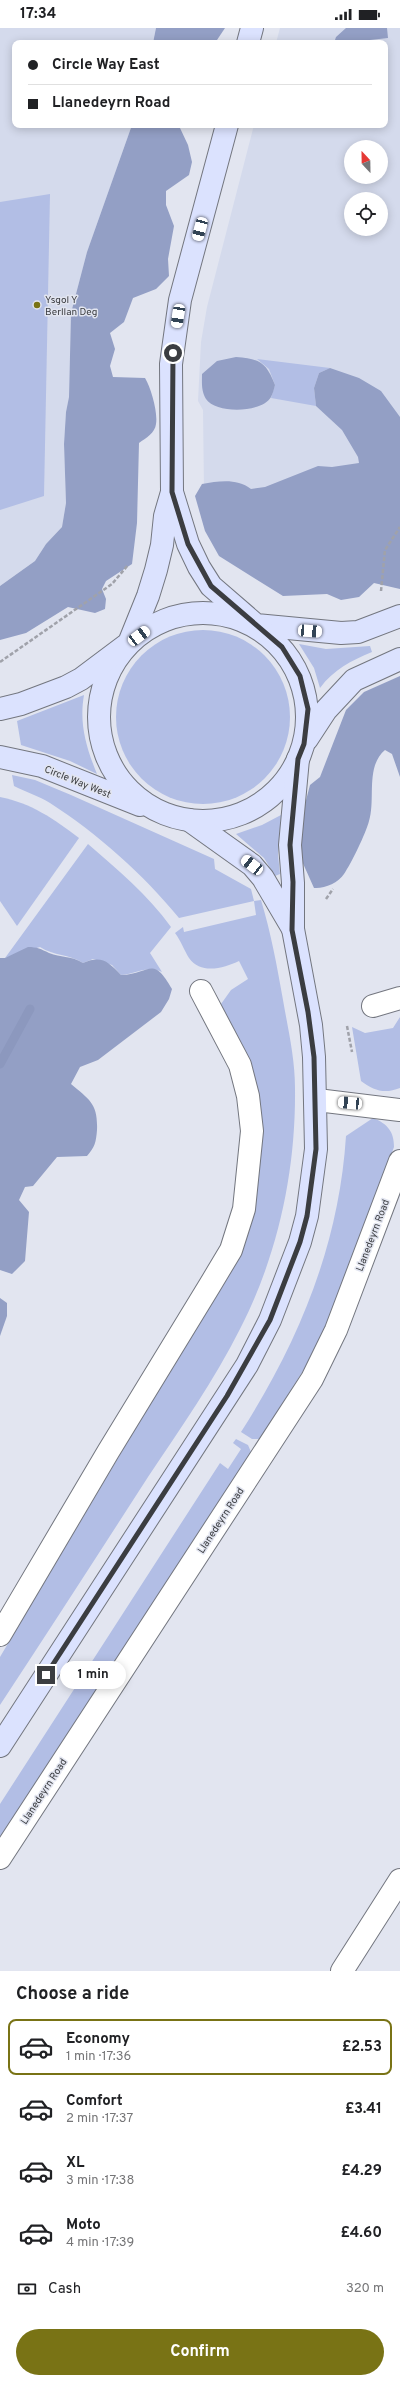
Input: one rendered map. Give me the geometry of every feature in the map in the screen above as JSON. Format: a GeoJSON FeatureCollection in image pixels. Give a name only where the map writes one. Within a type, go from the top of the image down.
{"type":"FeatureCollection","features":[{"type":"Feature","properties":{"kind":"street"},"geometry":{"type":"LineString","coordinates":[[249,40],[252,28]]}},
{"type":"Feature","properties":{"kind":"street"},"geometry":{"type":"LineString","coordinates":[[155,811],[130,792],[113,770],[100,737],[99,703],[109,670],[130,643],[156,570],[162,545],[165,516],[172,492],[172,364],[175,332],[180,300],[226,128]]}},
{"type":"Feature","properties":{"kind":"street"},"geometry":{"type":"LineString","coordinates":[[0,1746],[227,1396],[270,1320],[287,1278],[307,1216],[316,1149],[317,1100],[310,1025],[292,930],[293,882],[290,845],[301,752],[308,709],[300,676],[282,647],[211,586],[199,567],[188,544],[172,492]]}},
{"type":"Feature","properties":{"kind":"street"},"geometry":{"type":"LineString","coordinates":[[0,709],[22,704],[71,684],[130,643],[157,622],[190,613],[224,614],[256,626],[325,632],[358,632],[400,616]]}},
{"type":"Feature","properties":{"kind":"street"},"geometry":{"type":"LineString","coordinates":[[188,820],[213,821],[235,817],[266,801],[290,776],[301,752],[326,710],[340,691],[354,680],[400,659]]}},
{"type":"Feature","properties":{"kind":"street","name":"Circle Way West"},"geometry":{"type":"LineString","coordinates":[[0,757],[42,766],[155,811],[188,820]]}},
{"type":"Feature","properties":{"kind":"street"},"geometry":{"type":"LineString","coordinates":[[188,820],[252,865],[263,878],[292,930]]}},
{"type":"Feature","properties":{"kind":"street"},"geometry":{"type":"LineString","coordinates":[[0,1635],[108,1452],[231,1250],[244,1210],[252,1131],[248,1096],[240,1065],[202,991]]}},
{"type":"Feature","properties":{"kind":"street"},"geometry":{"type":"LineString","coordinates":[[373,1006],[400,998]]}},
{"type":"Feature","properties":{"kind":"street"},"geometry":{"type":"LineString","coordinates":[[317,1100],[400,1110]]}},
{"type":"Feature","properties":{"kind":"street","name":"Llanedeyrn Road"},"geometry":{"type":"LineString","coordinates":[[0,1858],[312,1379],[336,1330],[400,1161]]}},
{"type":"Feature","properties":{"kind":"street"},"geometry":{"type":"LineString","coordinates":[[342,1971],[400,1880]]}},
{"type":"Feature","properties":{"kind":"path"},"geometry":{"type":"LineString","coordinates":[[381,591],[385,550],[400,527]]}},
{"type":"Feature","properties":{"kind":"path"},"geometry":{"type":"LineString","coordinates":[[0,662],[112,584],[121,576],[131,560]]}},
{"type":"Feature","properties":{"kind":"path"},"geometry":{"type":"LineString","coordinates":[[326,899],[334,889]]}},
{"type":"Feature","properties":{"kind":"path"},"geometry":{"type":"LineString","coordinates":[[348,1026],[352,1052]]}},
{"type":"Feature","properties":{"kind":"shaded area","name":"Ysgol Y Berllan Deg"},"geometry":{"type":"Polygon","coordinates":[[[0,28],[156,28],[154,40],[12,40],[12,128],[131,128],[87,252],[71,313],[69,397],[66,412],[64,444],[66,503],[62,527],[46,544],[35,561],[0,586],[0,28]]]}},
{"type":"Feature","properties":{"kind":"shaded area"},"geometry":{"type":"Polygon","coordinates":[[[156,28],[225,28],[217,40],[154,40],[156,28]]]}},
{"type":"Feature","properties":{"kind":"shaded area"},"geometry":{"type":"Polygon","coordinates":[[[280,28],[400,28],[400,428],[378,467],[247,501],[204,491],[203,410],[198,401],[201,342],[207,307],[253,128],[388,128],[388,40],[277,40],[280,28]]]}},
{"type":"Feature","properties":{"kind":"shaded area"},"geometry":{"type":"Polygon","coordinates":[[[346,28],[387,28],[388,38],[370,40],[335,40],[336,37],[346,28]]]}},
{"type":"Feature","properties":{"kind":"shaded area"},"geometry":{"type":"Polygon","coordinates":[[[131,128],[180,128],[188,145],[192,162],[189,175],[166,191],[166,205],[174,226],[168,259],[169,276],[156,289],[133,298],[124,322],[110,333],[115,349],[110,366],[113,377],[145,378],[152,394],[156,413],[156,424],[154,430],[139,443],[137,523],[132,564],[106,581],[102,589],[106,599],[105,609],[95,613],[68,607],[26,633],[0,640],[0,586],[35,561],[46,544],[62,527],[66,503],[64,444],[66,412],[69,397],[71,313],[87,252],[131,128]]]}},
{"type":"Feature","properties":{"kind":"shaded area"},"geometry":{"type":"Polygon","coordinates":[[[50,194],[44,496],[0,510],[0,202],[50,194]]]}},
{"type":"Feature","properties":{"kind":"shaded area"},"geometry":{"type":"Polygon","coordinates":[[[236,357],[251,359],[261,363],[272,377],[275,385],[271,397],[266,402],[249,409],[239,410],[219,407],[211,404],[204,396],[202,374],[217,361],[236,357]]]}},
{"type":"Feature","properties":{"kind":"shaded area"},"geometry":{"type":"Polygon","coordinates":[[[257,359],[330,368],[319,373],[314,388],[316,406],[271,398],[275,385],[269,369],[257,359]]]}},
{"type":"Feature","properties":{"kind":"shaded area"},"geometry":{"type":"Polygon","coordinates":[[[330,368],[359,378],[381,391],[400,417],[400,589],[374,583],[359,597],[341,600],[327,594],[283,596],[219,556],[205,531],[195,496],[202,484],[228,481],[240,483],[251,489],[265,487],[318,466],[332,467],[359,463],[358,457],[342,430],[316,406],[314,388],[319,373],[330,368]]]}},
{"type":"Feature","properties":{"kind":"shaded area"},"geometry":{"type":"Polygon","coordinates":[[[212,630],[236,636],[252,644],[265,655],[276,668],[284,684],[289,700],[289,734],[284,750],[276,766],[265,779],[252,790],[228,801],[212,804],[194,804],[178,801],[154,790],[141,779],[130,766],[122,750],[117,734],[116,708],[119,692],[130,668],[141,655],[154,644],[170,636],[186,631],[212,630]]]}},
{"type":"Feature","properties":{"kind":"shaded area"},"geometry":{"type":"Polygon","coordinates":[[[299,644],[326,649],[370,646],[372,652],[343,666],[325,681],[320,688],[314,668],[299,644]]]}},
{"type":"Feature","properties":{"kind":"shaded area"},"geometry":{"type":"Polygon","coordinates":[[[400,676],[400,777],[392,754],[385,750],[375,765],[369,821],[354,856],[344,874],[335,883],[314,888],[301,859],[298,831],[310,785],[320,777],[346,710],[364,692],[400,676]]]}},
{"type":"Feature","properties":{"kind":"shaded area"},"geometry":{"type":"Polygon","coordinates":[[[84,695],[82,715],[84,735],[97,774],[70,761],[21,745],[17,721],[84,695]]]}},
{"type":"Feature","properties":{"kind":"shaded area"},"geometry":{"type":"Polygon","coordinates":[[[12,775],[35,780],[214,859],[215,869],[251,889],[254,901],[179,918],[135,870],[102,841],[50,803],[14,786],[12,775]]]}},
{"type":"Feature","properties":{"kind":"shaded area"},"geometry":{"type":"Polygon","coordinates":[[[0,797],[22,803],[42,813],[79,838],[17,926],[0,901],[0,797]]]}},
{"type":"Feature","properties":{"kind":"shaded area"},"geometry":{"type":"Polygon","coordinates":[[[281,815],[278,855],[280,874],[275,876],[264,858],[236,834],[262,825],[281,815]]]}},
{"type":"Feature","properties":{"kind":"shaded area"},"geometry":{"type":"Polygon","coordinates":[[[88,844],[153,904],[171,927],[150,953],[162,972],[152,969],[121,975],[112,965],[93,959],[83,963],[40,947],[5,958],[88,844]]]}},
{"type":"Feature","properties":{"kind":"shaded area"},"geometry":{"type":"Polygon","coordinates":[[[261,900],[271,937],[291,1044],[295,1077],[292,1150],[288,1181],[282,1212],[265,1272],[240,1329],[219,1367],[0,1705],[0,1657],[172,1367],[256,1170],[221,1004],[231,990],[248,979],[239,961],[220,968],[200,967],[189,958],[175,933],[183,927],[184,932],[256,915],[254,901],[261,900]]]}},
{"type":"Feature","properties":{"kind":"shaded area"},"geometry":{"type":"Polygon","coordinates":[[[28,947],[39,948],[53,955],[78,960],[83,963],[95,960],[104,961],[112,966],[121,975],[131,974],[150,968],[155,969],[160,972],[172,989],[169,999],[161,1012],[98,1060],[80,1067],[71,1084],[92,1103],[94,1108],[97,1121],[95,1144],[87,1156],[57,1157],[33,1186],[25,1187],[19,1200],[29,1212],[25,1261],[12,1274],[0,1270],[0,958],[5,958],[28,947]]]}},
{"type":"Feature","properties":{"kind":"shaded area"},"geometry":{"type":"Polygon","coordinates":[[[400,1017],[400,1088],[389,1091],[375,1089],[361,1081],[352,1027],[365,1033],[393,1028],[400,1017]]]}},
{"type":"Feature","properties":{"kind":"shaded area"},"geometry":{"type":"Polygon","coordinates":[[[373,1118],[383,1123],[389,1129],[393,1137],[394,1147],[329,1320],[313,1355],[260,1439],[252,1439],[241,1432],[281,1363],[298,1327],[313,1291],[325,1254],[335,1215],[342,1176],[346,1136],[373,1118]]]}},
{"type":"Feature","properties":{"kind":"shaded area"},"geometry":{"type":"Polygon","coordinates":[[[0,1298],[7,1303],[7,1316],[0,1336],[0,1298]]]}},
{"type":"Feature","properties":{"kind":"shaded area"},"geometry":{"type":"Polygon","coordinates":[[[236,1439],[248,1445],[251,1452],[0,1838],[0,1804],[220,1463],[228,1469],[241,1449],[233,1443],[236,1439]]]}},
{"type":"Feature","properties":{"kind":"waterway"},"geometry":{"type":"LineString","coordinates":[[0,1064],[30,1009]]}},
{"type":"Feature","properties":{"kind":"place","name":"Ysgol Y Berllan Deg"},"geometry":{"type":"Point","coordinates":[37,305]}},
{"type":"Feature","properties":{"kind":"route"},"geometry":{"type":"LineString","coordinates":[[46,1675],[193,1451],[247,1365],[270,1320],[300,1242],[307,1216],[316,1149],[317,1100],[314,1057],[302,975],[292,930],[293,882],[290,867],[290,845],[298,759],[304,744],[308,709],[300,676],[282,647],[211,586],[199,567],[188,544],[172,492],[173,353]]}}]}
